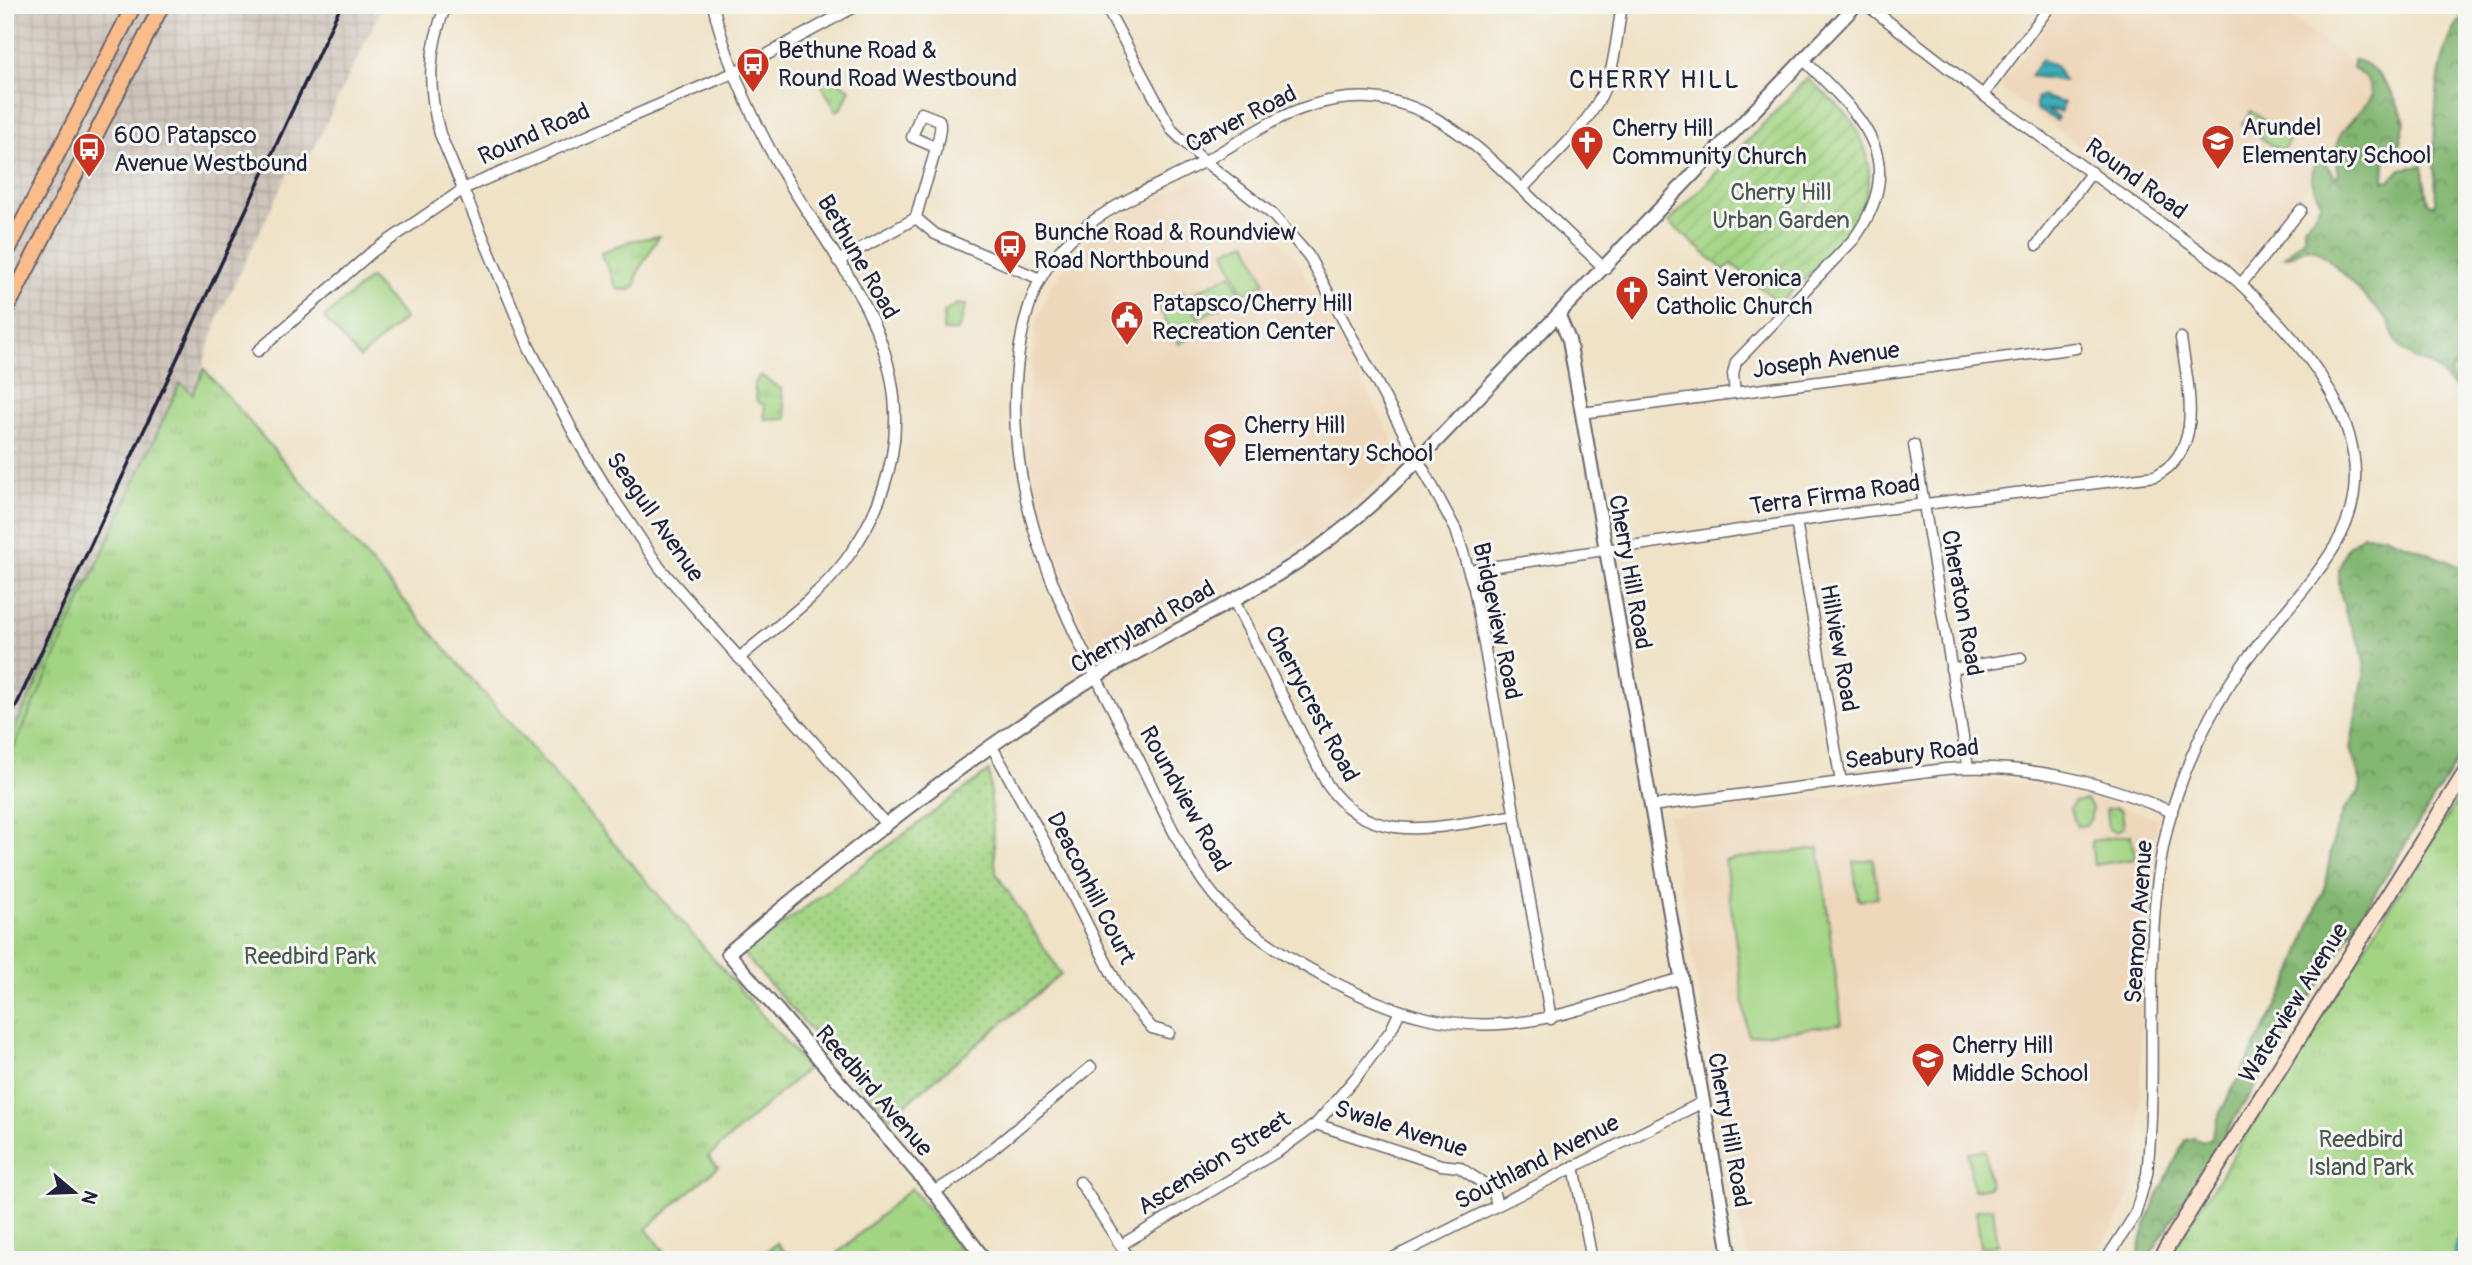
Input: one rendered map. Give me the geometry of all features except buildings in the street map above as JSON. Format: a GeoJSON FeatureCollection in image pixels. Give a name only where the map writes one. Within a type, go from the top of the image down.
{"type":"FeatureCollection","features":[{"type":"Feature","properties":{"kind":"main road"},"geometry":{"type":"LineString","coordinates":[[5,256],[134,5]]}},
{"type":"Feature","properties":{"kind":"main road"},"geometry":{"type":"LineString","coordinates":[[5,312],[162,5]]}},
{"type":"Feature","properties":{"kind":"main road","name":"Waterview Avenue"},"geometry":{"type":"LineString","coordinates":[[2159,1260],[2467,770]]}},
{"type":"Feature","properties":{"kind":"street","name":"Seagull Avenue"},"geometry":{"type":"LineString","coordinates":[[446,5],[431,56],[429,83],[440,134],[465,188],[529,347],[579,443],[660,568],[885,822]]}},
{"type":"Feature","properties":{"kind":"street","name":"Bethune Road"},"geometry":{"type":"LineString","coordinates":[[713,5],[733,72],[767,145],[870,314],[890,362],[896,415],[890,467],[873,517],[843,563],[739,658]]}},
{"type":"Feature","properties":{"kind":"street","name":"Round Road"},"geometry":{"type":"LineString","coordinates":[[258,351],[372,252],[465,188],[733,72],[858,5]]}},
{"type":"Feature","properties":{"kind":"street","name":"Bridgeview Road"},"geometry":{"type":"LineString","coordinates":[[1105,5],[1172,130],[1204,161],[1272,214],[1308,255],[1456,530],[1470,570],[1551,1019]]}},
{"type":"Feature","properties":{"kind":"street"},"geometry":{"type":"LineString","coordinates":[[1522,189],[1579,128],[1603,92],[1610,74],[1622,5]]}},
{"type":"Feature","properties":{"kind":"street"},"geometry":{"type":"LineString","coordinates":[[1559,316],[1856,5]]}},
{"type":"Feature","properties":{"kind":"street","name":"Round Road"},"geometry":{"type":"LineString","coordinates":[[1867,5],[1983,95],[2092,172],[2241,284],[2314,362],[2344,421]]}},
{"type":"Feature","properties":{"kind":"street"},"geometry":{"type":"LineString","coordinates":[[1983,95],[2051,5]]}},
{"type":"Feature","properties":{"kind":"street"},"geometry":{"type":"LineString","coordinates":[[1735,393],[1733,374],[1736,362],[1854,239],[1874,199],[1878,156],[1867,128],[1859,115],[1805,61]]}},
{"type":"Feature","properties":{"kind":"street","name":"Carver Road"},"geometry":{"type":"LineString","coordinates":[[1040,279],[1068,240],[1111,209],[1284,116],[1310,106],[1354,97],[1383,100],[1433,114],[1456,128],[1478,145],[1605,269]]}},
{"type":"Feature","properties":{"kind":"street"},"geometry":{"type":"LineString","coordinates":[[916,218],[920,193],[937,148]]}},
{"type":"Feature","properties":{"kind":"street"},"geometry":{"type":"LineString","coordinates":[[2037,245],[2092,172]]}},
{"type":"Feature","properties":{"kind":"street"},"geometry":{"type":"LineString","coordinates":[[2241,284],[2301,210]]}},
{"type":"Feature","properties":{"kind":"street"},"geometry":{"type":"LineString","coordinates":[[838,261],[916,218]]}},
{"type":"Feature","properties":{"kind":"street"},"geometry":{"type":"LineString","coordinates":[[916,218],[935,234],[1040,279]]}},
{"type":"Feature","properties":{"kind":"street","name":"Roundview Road"},"geometry":{"type":"LineString","coordinates":[[1040,279],[1018,352],[1014,410],[1015,449],[1021,484],[1040,554],[1096,676],[1191,861],[1225,908],[1272,945],[1353,990],[1400,1011],[1446,1022],[1482,1026],[1551,1019],[1682,978]]}},
{"type":"Feature","properties":{"kind":"street","name":"Cherryland Road"},"geometry":{"type":"LineString","coordinates":[[727,953],[885,822],[991,745],[1096,676],[1318,549],[1369,507],[1418,460],[1559,316]]}},
{"type":"Feature","properties":{"kind":"street","name":"Cherry Hill Road"},"geometry":{"type":"LineString","coordinates":[[1559,316],[1569,340],[1731,1260]]}},
{"type":"Feature","properties":{"kind":"street","name":"Terra Firma Road"},"geometry":{"type":"LineString","coordinates":[[1470,570],[1796,521],[2145,478],[2168,469],[2178,460],[2188,439],[2190,419],[2181,338]]}},
{"type":"Feature","properties":{"kind":"street","name":"Joseph Avenue"},"geometry":{"type":"LineString","coordinates":[[1582,413],[2076,348]]}},
{"type":"Feature","properties":{"kind":"street","name":"Seamon Avenue"},"geometry":{"type":"LineString","coordinates":[[2106,1260],[2135,1215],[2147,1174],[2156,914],[2163,850],[2172,813],[2192,753],[2223,695],[2335,546],[2344,527],[2351,507],[2355,471],[2344,421]]}},
{"type":"Feature","properties":{"kind":"street","name":"Cheraton Road"},"geometry":{"type":"LineString","coordinates":[[1914,445],[1968,767]]}},
{"type":"Feature","properties":{"kind":"street","name":"Hillview Road"},"geometry":{"type":"LineString","coordinates":[[1796,521],[1841,782]]}},
{"type":"Feature","properties":{"kind":"street","name":"Cherrycrest Road"},"geometry":{"type":"LineString","coordinates":[[1233,599],[1327,784],[1336,797],[1364,820],[1384,826],[1419,828],[1513,816]]}},
{"type":"Feature","properties":{"kind":"street"},"geometry":{"type":"LineString","coordinates":[[1951,669],[2021,658]]}},
{"type":"Feature","properties":{"kind":"street","name":"Deaconhill Court"},"geometry":{"type":"LineString","coordinates":[[991,745],[1056,862],[1120,990],[1152,1028],[1169,1033]]}},
{"type":"Feature","properties":{"kind":"street","name":"Seabury Road"},"geometry":{"type":"LineString","coordinates":[[1650,806],[1968,767],[2014,768],[2069,776],[2116,789],[2172,813]]}},
{"type":"Feature","properties":{"kind":"street","name":"Reedbird Avenue"},"geometry":{"type":"LineString","coordinates":[[727,953],[934,1192],[985,1260]]}},
{"type":"Feature","properties":{"kind":"street","name":"Ascension Street"},"geometry":{"type":"LineString","coordinates":[[1121,1245],[1280,1150],[1316,1124],[1357,1076],[1400,1011]]}},
{"type":"Feature","properties":{"kind":"street"},"geometry":{"type":"LineString","coordinates":[[934,1192],[961,1175],[1091,1067]]}},
{"type":"Feature","properties":{"kind":"street","name":"Southland Avenue"},"geometry":{"type":"LineString","coordinates":[[1389,1260],[1403,1257],[1497,1205],[1703,1101]]}},
{"type":"Feature","properties":{"kind":"street","name":"Swale Avenue"},"geometry":{"type":"LineString","coordinates":[[1316,1124],[1403,1153],[1459,1167],[1493,1190],[1497,1205]]}},
{"type":"Feature","properties":{"kind":"street"},"geometry":{"type":"LineString","coordinates":[[1574,1167],[1591,1260]]}},
{"type":"Feature","properties":{"kind":"street"},"geometry":{"type":"LineString","coordinates":[[1080,1182],[1130,1260]]}},
{"type":"Feature","properties":{"kind":"shaded area"},"geometry":{"type":"Polygon","coordinates":[[[5,5],[383,5],[303,171],[288,173],[219,316],[193,394],[180,384],[5,766],[5,5]]]}},
{"type":"Feature","properties":{"kind":"shaded area","name":"Arundel Elementary School"},"geometry":{"type":"Polygon","coordinates":[[[2061,5],[2274,5],[2386,88],[2246,268],[1999,87],[2061,5]]]}},
{"type":"Feature","properties":{"kind":"shaded area","name":"Cherry Hill Elementary School"},"geometry":{"type":"Polygon","coordinates":[[[1202,176],[1264,222],[1298,261],[1402,457],[1343,513],[1310,538],[1099,658],[1052,550],[1033,481],[1026,410],[1036,325],[1050,288],[1078,247],[1123,216],[1202,176]]]}},
{"type":"Feature","properties":{"kind":"shaded area"},"geometry":{"type":"Polygon","coordinates":[[[1990,779],[2069,789],[2158,819],[2151,847],[2143,913],[2139,1152],[2131,1193],[2124,1211],[2091,1260],[1747,1260],[1668,816],[1990,779]]]}},
{"type":"Feature","properties":{"kind":"green space"},"geometry":{"type":"Polygon","coordinates":[[[2467,11],[2467,342],[2450,373],[2451,378],[2467,394],[2467,400],[2429,363],[2415,359],[2402,349],[2393,335],[2389,320],[2326,257],[2309,248],[2285,257],[2304,238],[2304,226],[2314,216],[2321,202],[2312,182],[2315,166],[2318,161],[2324,161],[2335,177],[2338,175],[2334,151],[2341,133],[2373,95],[2366,78],[2353,68],[2353,60],[2371,68],[2386,83],[2405,121],[2400,143],[2385,161],[2384,181],[2391,180],[2401,169],[2422,166],[2428,203],[2434,206],[2438,83],[2448,44],[2467,11]]]}},
{"type":"Feature","properties":{"kind":"green space"},"geometry":{"type":"Polygon","coordinates":[[[831,77],[850,89],[842,108],[836,111],[820,82],[831,77]]]}},
{"type":"Feature","properties":{"kind":"green space","name":"Cherry Hill Urban Garden"},"geometry":{"type":"Polygon","coordinates":[[[1807,78],[1852,121],[1867,155],[1869,181],[1863,204],[1852,226],[1818,267],[1779,303],[1732,264],[1725,271],[1669,222],[1807,78]]]}},
{"type":"Feature","properties":{"kind":"green space"},"geometry":{"type":"Polygon","coordinates":[[[2251,111],[2290,139],[2281,152],[2242,124],[2251,111]]]}},
{"type":"Feature","properties":{"kind":"green space"},"geometry":{"type":"Polygon","coordinates":[[[659,236],[637,274],[636,285],[630,290],[617,289],[601,253],[630,241],[659,236]]]}},
{"type":"Feature","properties":{"kind":"green space"},"geometry":{"type":"Polygon","coordinates":[[[1247,242],[1265,283],[1243,293],[1225,251],[1247,242]]]}},
{"type":"Feature","properties":{"kind":"green space"},"geometry":{"type":"Polygon","coordinates":[[[1231,274],[1242,296],[1201,317],[1190,295],[1231,274]]]}},
{"type":"Feature","properties":{"kind":"green space"},"geometry":{"type":"Polygon","coordinates":[[[370,278],[405,318],[360,358],[324,318],[370,278]]]}},
{"type":"Feature","properties":{"kind":"green space"},"geometry":{"type":"Polygon","coordinates":[[[1183,291],[1205,330],[1179,344],[1157,305],[1183,291]]]}},
{"type":"Feature","properties":{"kind":"green space"},"geometry":{"type":"Polygon","coordinates":[[[956,304],[966,305],[958,331],[943,331],[944,313],[956,304]]]}},
{"type":"Feature","properties":{"kind":"green space"},"geometry":{"type":"Polygon","coordinates":[[[2467,342],[2467,394],[2451,378],[2450,373],[2467,342]]]}},
{"type":"Feature","properties":{"kind":"green space","name":"Reedbird Park"},"geometry":{"type":"Polygon","coordinates":[[[204,369],[808,1068],[708,1157],[718,1167],[646,1229],[672,1260],[5,1260],[5,767],[180,383],[193,394],[204,369]]]}},
{"type":"Feature","properties":{"kind":"green space"},"geometry":{"type":"Polygon","coordinates":[[[760,375],[781,389],[787,419],[765,420],[764,405],[757,401],[754,385],[760,375]]]}},
{"type":"Feature","properties":{"kind":"green space"},"geometry":{"type":"Polygon","coordinates":[[[2363,535],[2385,536],[2467,569],[2467,745],[2147,1260],[2138,1260],[2150,1214],[2185,1140],[2194,1138],[2202,1142],[2211,1138],[2221,1111],[2289,982],[2325,885],[2333,840],[2343,811],[2359,792],[2361,782],[2350,749],[2365,670],[2361,646],[2347,619],[2339,586],[2339,570],[2347,547],[2363,535]]]}},
{"type":"Feature","properties":{"kind":"green space"},"geometry":{"type":"Polygon","coordinates":[[[91,580],[5,771],[5,749],[85,582],[91,580]]]}},
{"type":"Feature","properties":{"kind":"green space"},"geometry":{"type":"Polygon","coordinates":[[[989,771],[996,873],[1061,974],[889,1118],[743,954],[989,771]]]}},
{"type":"Feature","properties":{"kind":"green space","name":"Reedbird Island Park"},"geometry":{"type":"Polygon","coordinates":[[[2467,785],[2467,1212],[2454,1248],[2454,1260],[2167,1260],[2467,785]]]}},
{"type":"Feature","properties":{"kind":"green space"},"geometry":{"type":"Polygon","coordinates":[[[2086,800],[2092,807],[2091,818],[2086,825],[2077,826],[2070,809],[2074,802],[2086,800]]]}},
{"type":"Feature","properties":{"kind":"green space"},"geometry":{"type":"Polygon","coordinates":[[[2116,808],[2122,811],[2124,827],[2116,832],[2108,829],[2106,810],[2116,808]]]}},
{"type":"Feature","properties":{"kind":"green space"},"geometry":{"type":"Polygon","coordinates":[[[2131,835],[2135,859],[2094,865],[2091,841],[2131,835]]]}},
{"type":"Feature","properties":{"kind":"green space"},"geometry":{"type":"Polygon","coordinates":[[[1819,848],[1842,1024],[1748,1036],[1725,860],[1819,848]]]}},
{"type":"Feature","properties":{"kind":"green space"},"geometry":{"type":"Polygon","coordinates":[[[1873,859],[1878,898],[1858,900],[1853,862],[1873,859]]]}},
{"type":"Feature","properties":{"kind":"green space"},"geometry":{"type":"Polygon","coordinates":[[[1985,1150],[1990,1187],[1973,1190],[1968,1152],[1985,1150]]]}},
{"type":"Feature","properties":{"kind":"green space"},"geometry":{"type":"Polygon","coordinates":[[[911,1188],[969,1260],[830,1260],[911,1188]]]}},
{"type":"Feature","properties":{"kind":"green space"},"geometry":{"type":"Polygon","coordinates":[[[1993,1208],[1998,1245],[1981,1247],[1976,1210],[1993,1208]]]}},
{"type":"Feature","properties":{"kind":"green space"},"geometry":{"type":"Polygon","coordinates":[[[777,1243],[791,1260],[757,1260],[777,1243]]]}},
{"type":"Feature","properties":{"kind":"water"},"geometry":{"type":"Polygon","coordinates":[[[2042,59],[2056,67],[2064,81],[2030,76],[2042,59]]]}},
{"type":"Feature","properties":{"kind":"water"},"geometry":{"type":"Polygon","coordinates":[[[2041,96],[2064,103],[2061,112],[2047,110],[2058,117],[2057,121],[2036,109],[2036,98],[2041,96]]]}},
{"type":"Feature","properties":{"kind":"water"},"geometry":{"type":"Polygon","coordinates":[[[2467,1212],[2467,1260],[2454,1260],[2454,1248],[2467,1212]]]}},
{"type":"Feature","properties":{"kind":"railway"},"geometry":{"type":"LineString","coordinates":[[5,730],[341,5]]}},
{"type":"Feature","properties":{"kind":"place","name":"Bethune Road & Round Road Westbound"},"geometry":{"type":"Point","coordinates":[753,94]}},
{"type":"Feature","properties":{"kind":"place","name":"Arundel Elementary School"},"geometry":{"type":"Point","coordinates":[2218,171]}},
{"type":"Feature","properties":{"kind":"place","name":"Cherry Hill Community Church"},"geometry":{"type":"Point","coordinates":[1587,172]}},
{"type":"Feature","properties":{"kind":"place","name":"600 Patapsco Avenue Westbound"},"geometry":{"type":"Point","coordinates":[89,179]}},
{"type":"Feature","properties":{"kind":"place","name":"Bunche Road & Roundview Road Northbound"},"geometry":{"type":"Point","coordinates":[1010,276]}},
{"type":"Feature","properties":{"kind":"place","name":"Saint Veronica Catholic Church"},"geometry":{"type":"Point","coordinates":[1632,322]}},
{"type":"Feature","properties":{"kind":"place","name":"Patapsco/Cherry Hill Recreation Center"},"geometry":{"type":"Point","coordinates":[1127,347]}},
{"type":"Feature","properties":{"kind":"place","name":"Cherry Hill Elementary School"},"geometry":{"type":"Point","coordinates":[1220,469]}},
{"type":"Feature","properties":{"kind":"place","name":"Cherry Hill Middle School"},"geometry":{"type":"Point","coordinates":[1928,1089]}},
{"type":"Feature","properties":{"kind":"district","name":"CHERRY HILL"},"geometry":{"type":"Point","coordinates":[1655,80]}}]}
